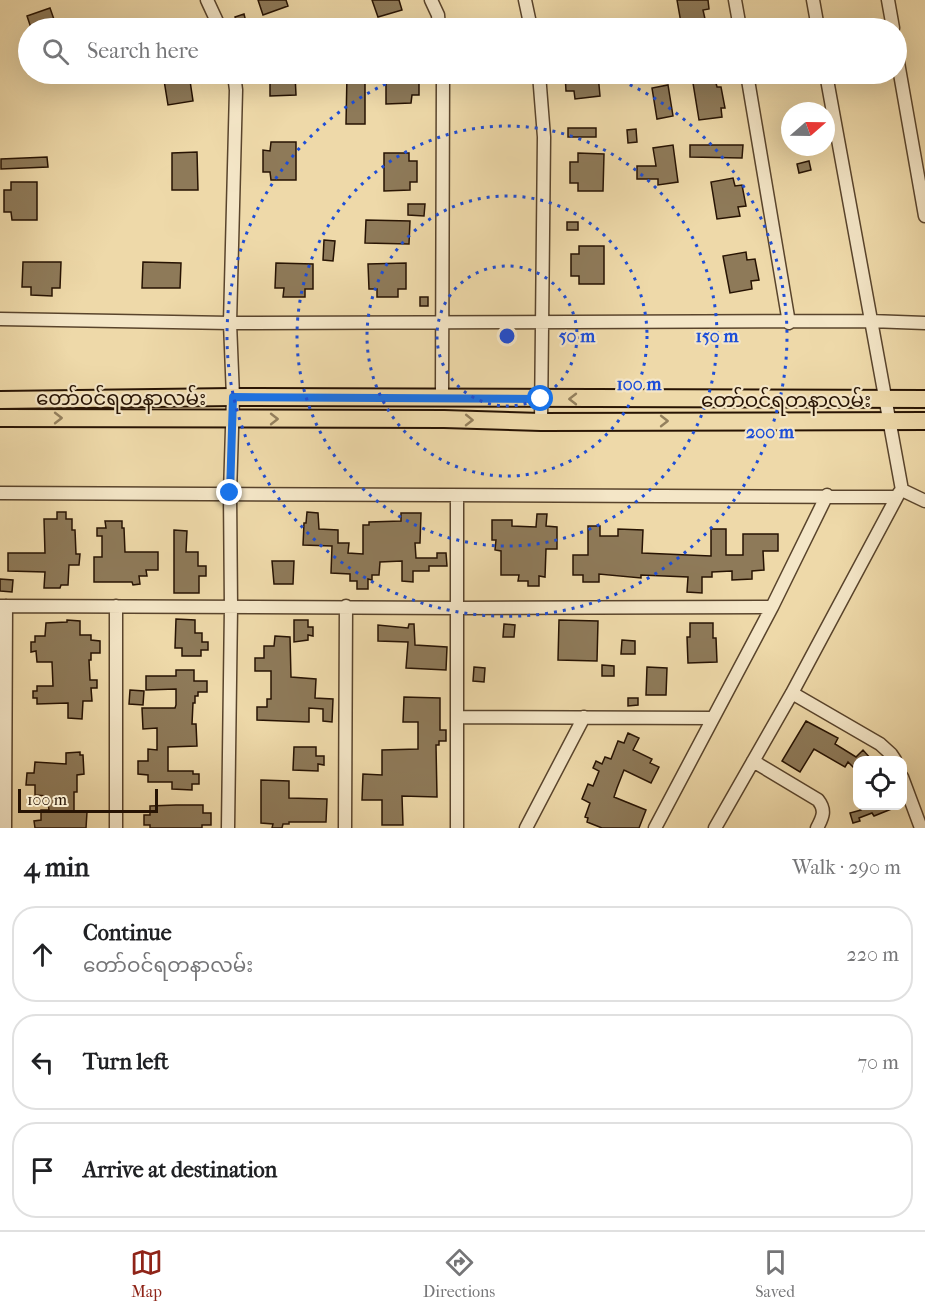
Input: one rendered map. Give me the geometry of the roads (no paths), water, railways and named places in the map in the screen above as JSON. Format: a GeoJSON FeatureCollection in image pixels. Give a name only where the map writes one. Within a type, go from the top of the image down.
{"type":"FeatureCollection","features":[{"type":"Feature","properties":{"kind":"main road","name":"တော်ဝင်ရတနာလမ်း"},"geometry":{"type":"LineString","coordinates":[[0,400],[233,397],[925,399]]}},
{"type":"Feature","properties":{"kind":"main road","name":"တော်ဝင်ရတနာလမ်း"},"geometry":{"type":"LineString","coordinates":[[0,418],[541,422],[925,421]]}},
{"type":"Feature","properties":{"kind":"street"},"geometry":{"type":"LineString","coordinates":[[207,0],[215,18]]}},
{"type":"Feature","properties":{"kind":"street"},"geometry":{"type":"LineString","coordinates":[[431,0],[438,18]]}},
{"type":"Feature","properties":{"kind":"street"},"geometry":{"type":"LineString","coordinates":[[525,0],[529,18]]}},
{"type":"Feature","properties":{"kind":"street"},"geometry":{"type":"LineString","coordinates":[[735,0],[738,18]]}},
{"type":"Feature","properties":{"kind":"street"},"geometry":{"type":"LineString","coordinates":[[813,0],[816,18]]}},
{"type":"Feature","properties":{"kind":"street"},"geometry":{"type":"LineString","coordinates":[[888,0],[891,18]]}},
{"type":"Feature","properties":{"kind":"street"},"geometry":{"type":"LineString","coordinates":[[228,828],[230,493],[233,397],[230,323],[235,84]]}},
{"type":"Feature","properties":{"kind":"street"},"geometry":{"type":"LineString","coordinates":[[442,398],[443,84]]}},
{"type":"Feature","properties":{"kind":"street"},"geometry":{"type":"LineString","coordinates":[[540,84],[544,137],[541,422]]}},
{"type":"Feature","properties":{"kind":"street"},"geometry":{"type":"LineString","coordinates":[[749,84],[789,323]]}},
{"type":"Feature","properties":{"kind":"street"},"geometry":{"type":"LineString","coordinates":[[716,828],[792,693],[898,493],[890,421],[828,84]]}},
{"type":"Feature","properties":{"kind":"street"},"geometry":{"type":"LineString","coordinates":[[903,84],[925,216]]}},
{"type":"Feature","properties":{"kind":"street"},"geometry":{"type":"LineString","coordinates":[[0,319],[230,323],[870,321],[925,323]]}},
{"type":"Feature","properties":{"kind":"street"},"geometry":{"type":"LineString","coordinates":[[0,494],[230,493],[457,496],[898,493],[925,501]]}},
{"type":"Feature","properties":{"kind":"street"},"geometry":{"type":"LineString","coordinates":[[655,828],[772,607],[827,495]]}},
{"type":"Feature","properties":{"kind":"street"},"geometry":{"type":"LineString","coordinates":[[456,828],[457,496]]}},
{"type":"Feature","properties":{"kind":"street"},"geometry":{"type":"LineString","coordinates":[[5,828],[3,606],[772,607]]}},
{"type":"Feature","properties":{"kind":"street"},"geometry":{"type":"LineString","coordinates":[[116,606],[116,828]]}},
{"type":"Feature","properties":{"kind":"street"},"geometry":{"type":"LineString","coordinates":[[345,828],[346,606]]}},
{"type":"Feature","properties":{"kind":"street"},"geometry":{"type":"LineString","coordinates":[[792,693],[880,744],[892,756]]}},
{"type":"Feature","properties":{"kind":"street"},"geometry":{"type":"LineString","coordinates":[[457,717],[713,718]]}},
{"type":"Feature","properties":{"kind":"street"},"geometry":{"type":"LineString","coordinates":[[526,828],[584,717]]}},
{"type":"Feature","properties":{"kind":"street"},"geometry":{"type":"LineString","coordinates":[[753,761],[818,800],[823,806],[824,815],[817,828]]}},
{"type":"Feature","properties":{"kind":"street"},"geometry":{"type":"LineString","coordinates":[[907,788],[921,828]]}}]}
